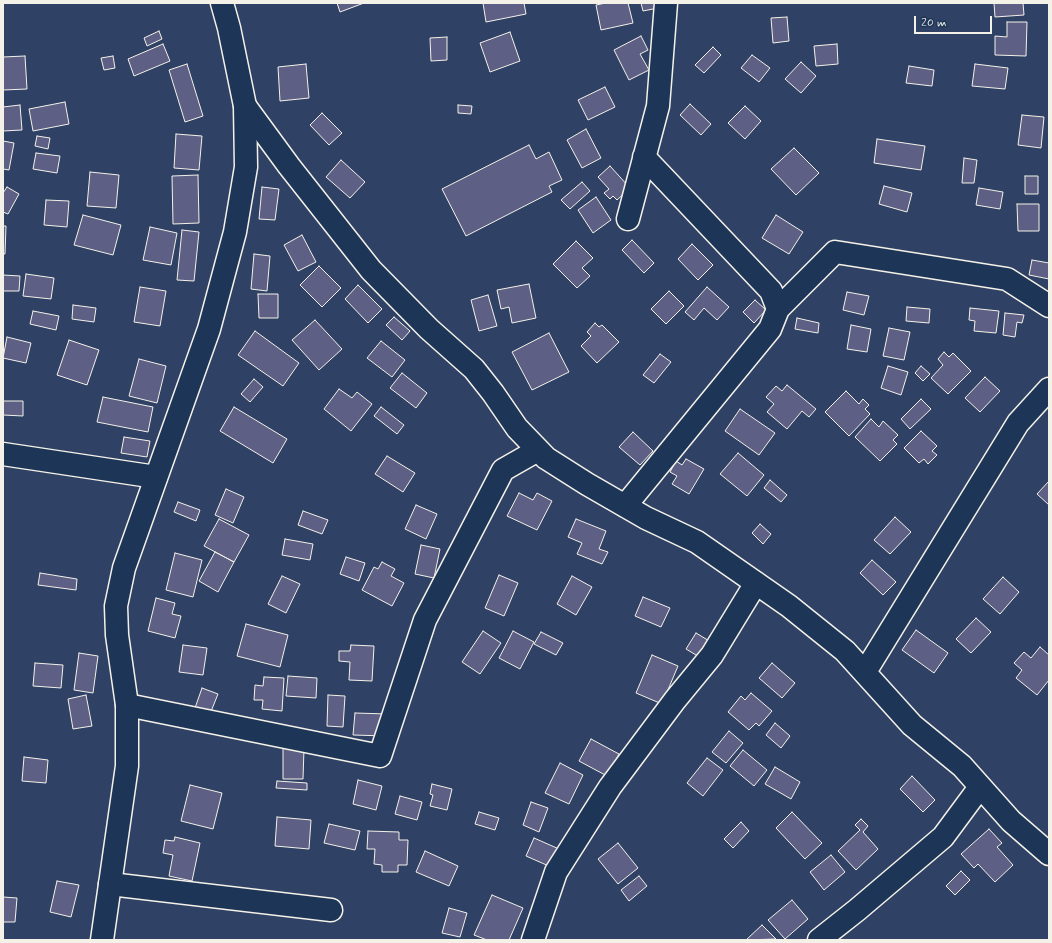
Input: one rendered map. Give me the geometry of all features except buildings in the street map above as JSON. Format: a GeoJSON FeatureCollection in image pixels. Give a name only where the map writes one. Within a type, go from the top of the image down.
{"type":"FeatureCollection","features":[{"type":"Feature","properties":{"kind":"street"},"geometry":{"type":"LineString","coordinates":[[102,940],[127,766],[127,705],[116,635],[116,606],[124,568],[209,329],[235,232],[246,167],[245,106],[229,28],[222,3]]}},
{"type":"Feature","properties":{"kind":"street"},"geometry":{"type":"LineString","coordinates":[[628,219],[658,106],[666,3]]}},
{"type":"Feature","properties":{"kind":"street"},"geometry":{"type":"LineString","coordinates":[[245,106],[289,166],[371,270],[429,329],[474,369],[493,393],[517,428],[546,458],[587,484],[646,518],[697,542],[789,606],[845,651],[912,725],[962,766],[1011,821],[1049,854]]}},
{"type":"Feature","properties":{"kind":"street"},"geometry":{"type":"LineString","coordinates":[[644,157],[771,291],[778,309]]}},
{"type":"Feature","properties":{"kind":"street"},"geometry":{"type":"LineString","coordinates":[[625,506],[770,329],[778,309],[835,252],[1007,279],[1049,306]]}},
{"type":"Feature","properties":{"kind":"street"},"geometry":{"type":"LineString","coordinates":[[865,672],[1018,423],[1049,389]]}},
{"type":"Feature","properties":{"kind":"street"},"geometry":{"type":"LineString","coordinates":[[127,705],[380,756],[425,620],[432,606],[503,470],[538,450]]}},
{"type":"Feature","properties":{"kind":"street"},"geometry":{"type":"LineString","coordinates":[[3,454],[156,477]]}},
{"type":"Feature","properties":{"kind":"street"},"geometry":{"type":"LineString","coordinates":[[533,940],[556,872],[610,787],[675,700],[712,655],[756,583]]}},
{"type":"Feature","properties":{"kind":"street"},"geometry":{"type":"LineString","coordinates":[[819,940],[857,910],[943,837],[980,788]]}},
{"type":"Feature","properties":{"kind":"street"},"geometry":{"type":"LineString","coordinates":[[110,884],[331,910]]}}]}
